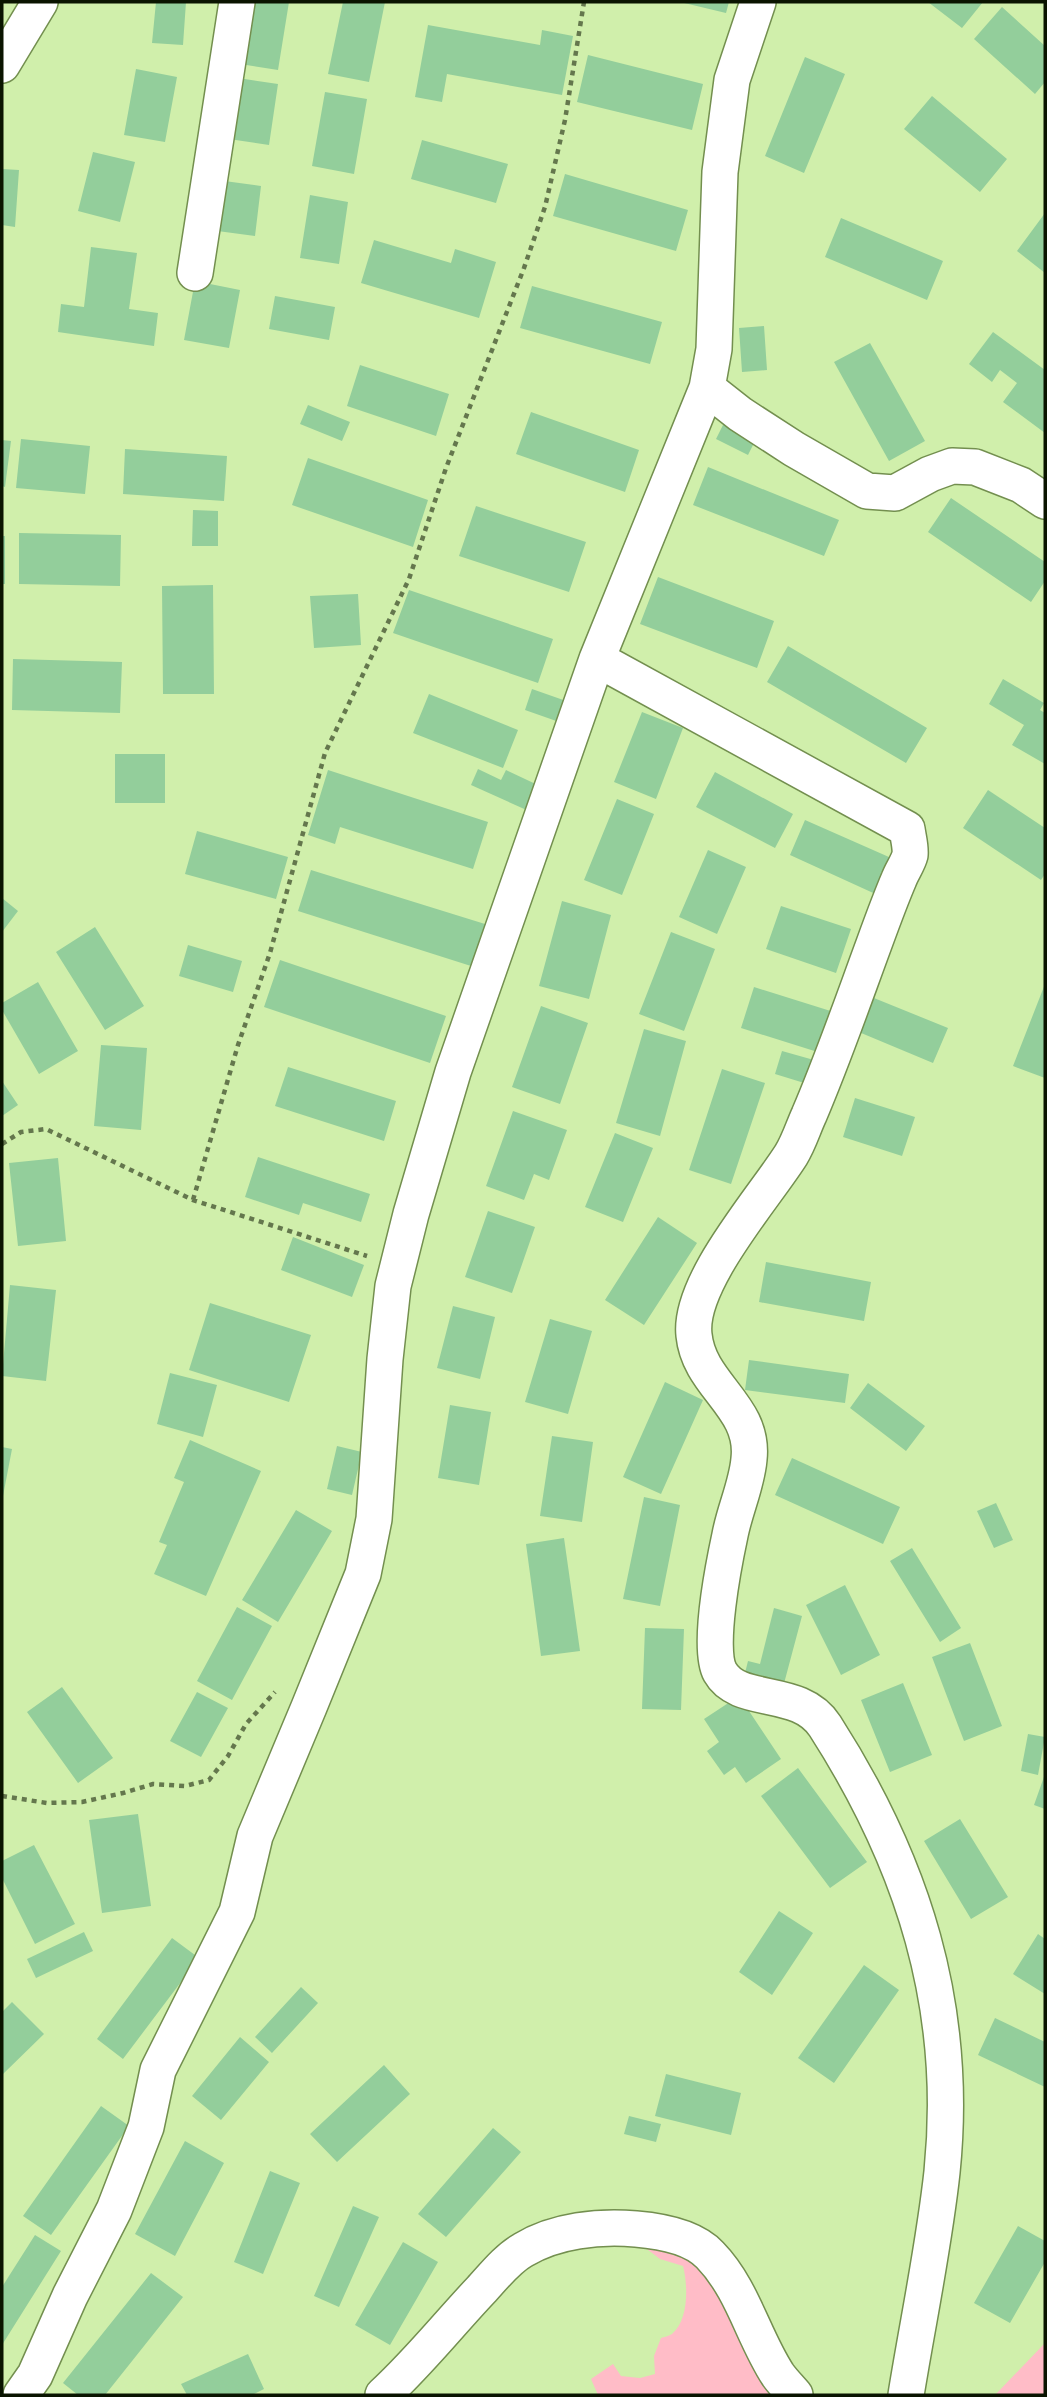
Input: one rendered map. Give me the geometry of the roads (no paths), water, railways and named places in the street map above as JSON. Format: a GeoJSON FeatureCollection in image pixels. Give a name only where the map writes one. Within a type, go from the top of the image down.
{"type":"FeatureCollection","features":[{"type":"Feature","properties":{"kind":"street"},"geometry":{"type":"LineString","coordinates":[[2,65],[40,2]]}},
{"type":"Feature","properties":{"kind":"street"},"geometry":{"type":"LineString","coordinates":[[195,273],[237,2]]}},
{"type":"Feature","properties":{"kind":"street"},"geometry":{"type":"LineString","coordinates":[[21,2395],[35,2375],[70,2296],[114,2210],[146,2127],[158,2070],[237,1912],[254,1836],[363,1574],[374,1518],[385,1359],[394,1286],[411,1214],[453,1072],[597,659],[707,388],[714,349],[720,172],[732,80],[758,2]]}},
{"type":"Feature","properties":{"kind":"street"},"geometry":{"type":"LineString","coordinates":[[707,388],[740,414],[794,449],[867,491],[895,493],[952,466],[975,467],[1021,485],[1045,500]]}},
{"type":"Feature","properties":{"kind":"street"},"geometry":{"type":"LineString","coordinates":[[597,659],[907,829],[911,853],[882,923],[828,1072],[794,1152],[707,1278],[695,1309],[694,1338],[709,1374],[744,1420],[750,1440],[749,1463],[730,1535],[717,1611],[715,1645],[718,1670],[728,1682],[749,1692],[797,1702],[817,1714],[869,1803],[893,1853],[913,1903],[935,1983],[944,2053],[943,2159],[906,2395]]}},
{"type":"Feature","properties":{"kind":"street"},"geometry":{"type":"LineString","coordinates":[[383,2395],[522,2250],[549,2238],[583,2230],[616,2228],[649,2230],[682,2238],[708,2253],[729,2277],[778,2375],[795,2395]]}}]}
